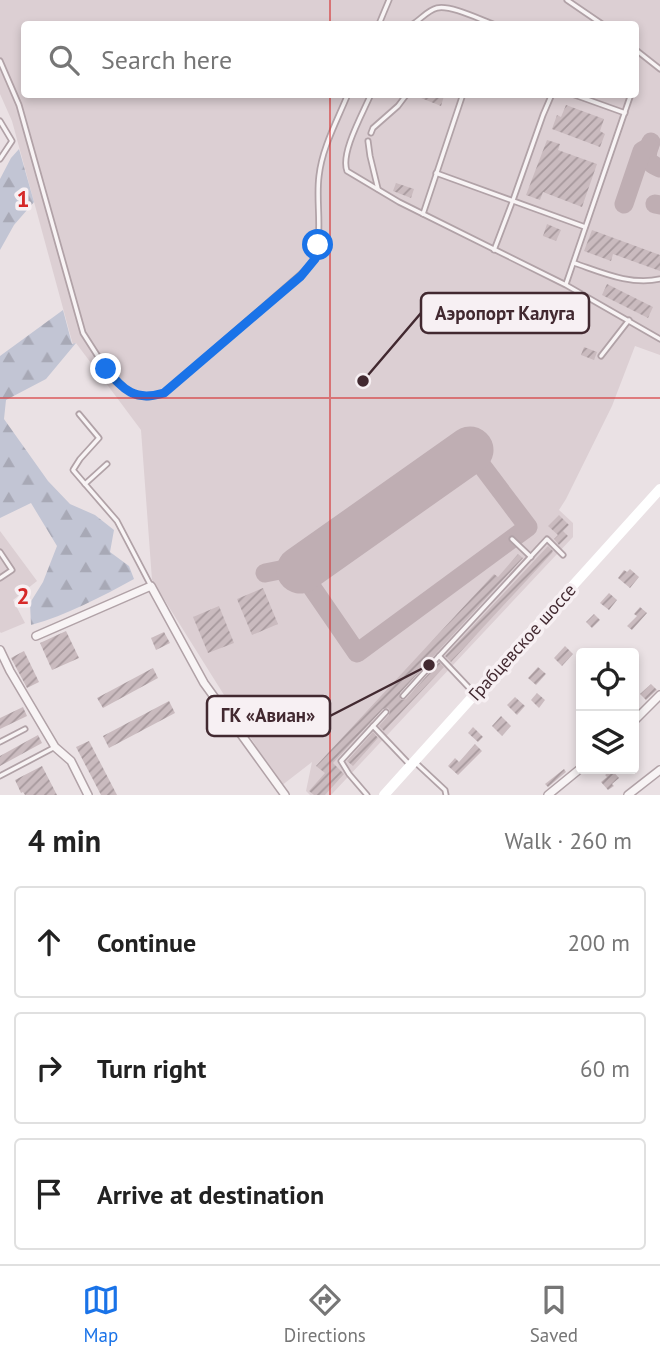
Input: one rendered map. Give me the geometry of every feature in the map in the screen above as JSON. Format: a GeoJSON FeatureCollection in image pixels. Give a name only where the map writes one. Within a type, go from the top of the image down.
{"type":"FeatureCollection","features":[{"type":"Feature","properties":{"kind":"street","name":"Грабцевское шоссе"},"geometry":{"type":"LineString","coordinates":[[384,795],[660,489]]}},
{"type":"Feature","properties":{"kind":"street"},"geometry":{"type":"LineString","coordinates":[[36,636],[151,586],[204,682],[285,795]]}},
{"type":"Feature","properties":{"kind":"street"},"geometry":{"type":"LineString","coordinates":[[0,650],[55,747],[71,761],[88,795]]}},
{"type":"Feature","properties":{"kind":"street"},"geometry":{"type":"LineString","coordinates":[[639,716],[660,695]]}},
{"type":"Feature","properties":{"kind":"street"},"geometry":{"type":"LineString","coordinates":[[628,795],[660,769]]}},
{"type":"Feature","properties":{"kind":"street"},"geometry":{"type":"LineString","coordinates":[[548,795],[576,772]]}},
{"type":"Feature","properties":{"kind":"lane"},"geometry":{"type":"LineString","coordinates":[[380,21],[389,0]]}},
{"type":"Feature","properties":{"kind":"lane"},"geometry":{"type":"LineString","coordinates":[[567,0],[598,21]]}},
{"type":"Feature","properties":{"kind":"lane"},"geometry":{"type":"LineString","coordinates":[[417,21],[440,7],[483,21]]}},
{"type":"Feature","properties":{"kind":"lane"},"geometry":{"type":"LineString","coordinates":[[639,53],[660,69]]}},
{"type":"Feature","properties":{"kind":"lane"},"geometry":{"type":"LineString","coordinates":[[0,61],[19,105],[83,333],[106,369],[121,386],[137,396],[148,397],[164,393],[309,267],[317,251],[319,236],[318,189],[321,166],[331,133],[346,98]]}},
{"type":"Feature","properties":{"kind":"lane"},"geometry":{"type":"LineString","coordinates":[[369,98],[354,133],[345,163],[347,172],[423,214],[566,285],[659,337]]}},
{"type":"Feature","properties":{"kind":"lane"},"geometry":{"type":"LineString","coordinates":[[371,132],[404,98]]}},
{"type":"Feature","properties":{"kind":"lane"},"geometry":{"type":"LineString","coordinates":[[423,214],[462,98]]}},
{"type":"Feature","properties":{"kind":"lane"},"geometry":{"type":"LineString","coordinates":[[494,250],[550,98]]}},
{"type":"Feature","properties":{"kind":"lane"},"geometry":{"type":"LineString","coordinates":[[583,98],[625,113]]}},
{"type":"Feature","properties":{"kind":"lane"},"geometry":{"type":"LineString","coordinates":[[566,285],[630,98]]}},
{"type":"Feature","properties":{"kind":"lane"},"geometry":{"type":"LineString","coordinates":[[0,121],[12,141],[0,159]]}},
{"type":"Feature","properties":{"kind":"lane"},"geometry":{"type":"LineString","coordinates":[[368,141],[378,189]]}},
{"type":"Feature","properties":{"kind":"lane"},"geometry":{"type":"LineString","coordinates":[[436,173],[585,227]]}},
{"type":"Feature","properties":{"kind":"lane"},"geometry":{"type":"LineString","coordinates":[[573,262],[618,278],[650,281],[660,279]]}},
{"type":"Feature","properties":{"kind":"lane"},"geometry":{"type":"LineString","coordinates":[[601,356],[629,320]]}},
{"type":"Feature","properties":{"kind":"lane"},"geometry":{"type":"LineString","coordinates":[[79,414],[99,438],[73,470],[117,521],[151,586]]}},
{"type":"Feature","properties":{"kind":"lane"},"geometry":{"type":"LineString","coordinates":[[85,484],[107,464]]}},
{"type":"Feature","properties":{"kind":"lane"},"geometry":{"type":"LineString","coordinates":[[512,539],[531,557]]}},
{"type":"Feature","properties":{"kind":"lane"},"geometry":{"type":"LineString","coordinates":[[403,696],[547,539],[563,555]]}},
{"type":"Feature","properties":{"kind":"lane"},"geometry":{"type":"LineString","coordinates":[[0,552],[12,570],[0,578]]}},
{"type":"Feature","properties":{"kind":"lane"},"geometry":{"type":"LineString","coordinates":[[439,656],[475,694]]}},
{"type":"Feature","properties":{"kind":"lane"},"geometry":{"type":"LineString","coordinates":[[367,795],[341,761],[386,712]]}},
{"type":"Feature","properties":{"kind":"lane"},"geometry":{"type":"LineString","coordinates":[[373,726],[445,790],[446,795]]}},
{"type":"Feature","properties":{"kind":"lane"},"geometry":{"type":"LineString","coordinates":[[0,742],[25,729]]}},
{"type":"Feature","properties":{"kind":"lane"},"geometry":{"type":"LineString","coordinates":[[0,776],[55,747]]}},
{"type":"Feature","properties":{"kind":"shaded area"},"geometry":{"type":"Polygon","coordinates":[[[0,0],[660,0],[660,355],[635,346],[612,406],[559,510],[573,523],[573,537],[331,795],[310,795],[306,791],[312,762],[281,786],[152,580],[141,430],[76,343],[73,345],[12,121],[0,94],[0,0]]]}},
{"type":"Feature","properties":{"kind":"shaded area"},"geometry":{"type":"Polygon","coordinates":[[[0,531],[37,581],[13,600],[25,623],[1,633],[0,632],[0,531]]]}},
{"type":"Feature","properties":{"kind":"green space"},"geometry":{"type":"Polygon","coordinates":[[[19,149],[34,202],[14,225],[0,250],[0,179],[19,149]]]}},
{"type":"Feature","properties":{"kind":"green space"},"geometry":{"type":"Polygon","coordinates":[[[63,310],[72,344],[76,343],[46,379],[6,400],[4,419],[48,481],[70,504],[95,515],[114,530],[110,552],[129,566],[134,579],[71,611],[31,625],[30,603],[43,582],[57,546],[31,503],[0,518],[0,356],[63,310]]]}},
{"type":"Feature","properties":{"kind":"building"},"geometry":{"type":"Polygon","coordinates":[[[421,98],[443,98],[441,106],[421,98]]]}},
{"type":"Feature","properties":{"kind":"building"},"geometry":{"type":"Polygon","coordinates":[[[566,105],[604,119],[600,131],[605,134],[600,147],[552,129],[557,115],[561,117],[566,105]]]}},
{"type":"Feature","properties":{"kind":"building"},"geometry":{"type":"Polygon","coordinates":[[[547,140],[560,144],[558,150],[597,164],[582,207],[543,192],[540,200],[526,195],[547,140]]]}},
{"type":"Feature","properties":{"kind":"building"},"geometry":{"type":"Polygon","coordinates":[[[396,183],[414,189],[411,198],[393,191],[396,183]]]}},
{"type":"Feature","properties":{"kind":"building"},"geometry":{"type":"Polygon","coordinates":[[[547,224],[561,230],[556,241],[543,236],[547,224]]]}},
{"type":"Feature","properties":{"kind":"building"},"geometry":{"type":"Polygon","coordinates":[[[592,230],[660,255],[660,271],[613,254],[611,261],[584,251],[592,230]]]}},
{"type":"Feature","properties":{"kind":"building"},"geometry":{"type":"Polygon","coordinates":[[[607,284],[653,307],[648,318],[602,295],[607,284]]]}},
{"type":"Feature","properties":{"kind":"building"},"geometry":{"type":"Polygon","coordinates":[[[584,347],[597,352],[594,360],[581,355],[584,347]]]}},
{"type":"Feature","properties":{"kind":"building"},"geometry":{"type":"Polygon","coordinates":[[[559,515],[569,525],[563,531],[568,536],[559,545],[554,539],[558,535],[548,526],[559,515]]]}},
{"type":"Feature","properties":{"kind":"building"},"geometry":{"type":"Polygon","coordinates":[[[548,546],[552,553],[451,662],[445,656],[548,546]]]}},
{"type":"Feature","properties":{"kind":"building"},"geometry":{"type":"Polygon","coordinates":[[[518,554],[523,558],[400,693],[400,699],[406,699],[439,662],[444,667],[384,731],[379,726],[390,711],[388,708],[383,709],[333,763],[344,774],[325,795],[314,795],[309,791],[325,773],[316,766],[494,574],[498,577],[518,554]]]}},
{"type":"Feature","properties":{"kind":"building"},"geometry":{"type":"Polygon","coordinates":[[[630,569],[639,577],[630,588],[618,578],[624,570],[627,572],[630,569]]]}},
{"type":"Feature","properties":{"kind":"building"},"geometry":{"type":"Polygon","coordinates":[[[263,588],[278,624],[252,635],[237,599],[263,588]]]}},
{"type":"Feature","properties":{"kind":"building"},"geometry":{"type":"Polygon","coordinates":[[[609,593],[617,600],[609,610],[600,603],[609,593]]]}},
{"type":"Feature","properties":{"kind":"building"},"geometry":{"type":"Polygon","coordinates":[[[219,606],[234,643],[208,653],[193,617],[219,606]]]}},
{"type":"Feature","properties":{"kind":"building"},"geometry":{"type":"Polygon","coordinates":[[[640,607],[647,613],[632,630],[627,626],[637,616],[634,614],[640,607]]]}},
{"type":"Feature","properties":{"kind":"building"},"geometry":{"type":"Polygon","coordinates":[[[594,614],[600,620],[592,628],[586,622],[594,614]]]}},
{"type":"Feature","properties":{"kind":"building"},"geometry":{"type":"Polygon","coordinates":[[[66,631],[79,658],[52,670],[40,643],[66,631]]]}},
{"type":"Feature","properties":{"kind":"building"},"geometry":{"type":"Polygon","coordinates":[[[164,632],[170,643],[156,650],[151,638],[164,632]]]}},
{"type":"Feature","properties":{"kind":"building"},"geometry":{"type":"Polygon","coordinates":[[[565,646],[573,654],[562,666],[554,658],[565,646]]]}},
{"type":"Feature","properties":{"kind":"building"},"geometry":{"type":"Polygon","coordinates":[[[24,651],[39,682],[27,688],[11,658],[24,651]]]}},
{"type":"Feature","properties":{"kind":"building"},"geometry":{"type":"Polygon","coordinates":[[[538,667],[546,674],[536,685],[528,678],[538,667]]]}},
{"type":"Feature","properties":{"kind":"building"},"geometry":{"type":"Polygon","coordinates":[[[153,668],[158,678],[103,708],[97,698],[153,668]]]}},
{"type":"Feature","properties":{"kind":"building"},"geometry":{"type":"Polygon","coordinates":[[[651,684],[657,690],[646,700],[640,694],[651,684]]]}},
{"type":"Feature","properties":{"kind":"building"},"geometry":{"type":"Polygon","coordinates":[[[537,693],[545,700],[539,708],[531,700],[537,693]]]}},
{"type":"Feature","properties":{"kind":"building"},"geometry":{"type":"Polygon","coordinates":[[[515,697],[525,706],[517,715],[507,705],[515,697]]]}},
{"type":"Feature","properties":{"kind":"building"},"geometry":{"type":"Polygon","coordinates":[[[169,701],[175,713],[109,748],[103,736],[169,701]]]}},
{"type":"Feature","properties":{"kind":"building"},"geometry":{"type":"Polygon","coordinates":[[[23,707],[27,716],[0,729],[0,718],[23,707]]]}},
{"type":"Feature","properties":{"kind":"building"},"geometry":{"type":"Polygon","coordinates":[[[501,716],[511,726],[502,736],[492,726],[501,716]]]}},
{"type":"Feature","properties":{"kind":"building"},"geometry":{"type":"Polygon","coordinates":[[[473,727],[483,737],[478,742],[468,733],[473,727]]]}},
{"type":"Feature","properties":{"kind":"building"},"geometry":{"type":"Polygon","coordinates":[[[373,732],[378,738],[353,766],[347,761],[373,732]]]}},
{"type":"Feature","properties":{"kind":"building"},"geometry":{"type":"Polygon","coordinates":[[[38,735],[42,743],[0,766],[0,756],[38,735]]]}},
{"type":"Feature","properties":{"kind":"building"},"geometry":{"type":"Polygon","coordinates":[[[89,741],[117,795],[101,795],[76,747],[89,741]]]}},
{"type":"Feature","properties":{"kind":"building"},"geometry":{"type":"Polygon","coordinates":[[[475,744],[482,751],[458,775],[448,766],[455,758],[459,762],[475,744]]]}},
{"type":"Feature","properties":{"kind":"building"},"geometry":{"type":"Polygon","coordinates":[[[42,766],[57,795],[21,793],[15,780],[42,766]]]}},
{"type":"Feature","properties":{"kind":"building"},"geometry":{"type":"Polygon","coordinates":[[[564,769],[566,772],[548,787],[545,784],[564,769]]]}},
{"type":"Feature","properties":{"kind":"building"},"geometry":{"type":"Polygon","coordinates":[[[616,774],[619,778],[608,790],[601,782],[607,777],[605,775],[616,774]]]}},
{"type":"Feature","properties":{"kind":"taxiway"},"geometry":{"type":"LineString","coordinates":[[651,142],[649,161],[660,168]]}},
{"type":"Feature","properties":{"kind":"taxiway"},"geometry":{"type":"LineString","coordinates":[[624,204],[642,151],[649,147]]}},
{"type":"Feature","properties":{"kind":"taxiway"},"geometry":{"type":"LineString","coordinates":[[655,204],[660,205]]}},
{"type":"Feature","properties":{"kind":"taxiway"},"geometry":{"type":"LineString","coordinates":[[265,573],[290,568],[300,570],[357,653],[528,527],[470,450]]}},
{"type":"Feature","properties":{"kind":"runway"},"geometry":{"type":"LineString","coordinates":[[300,570],[470,450]]}},
{"type":"Feature","properties":{"kind":"place","name":"Аэропорт Калуга"},"geometry":{"type":"Point","coordinates":[363,381]}},
{"type":"Feature","properties":{"kind":"place","name":"ГК «Авиан»"},"geometry":{"type":"Point","coordinates":[429,665]}},
{"type":"Feature","properties":{"kind":"route"},"geometry":{"type":"LineString","coordinates":[[106,369],[121,386],[137,396],[148,397],[164,393],[301,276],[315,259],[318,245]]}}]}
